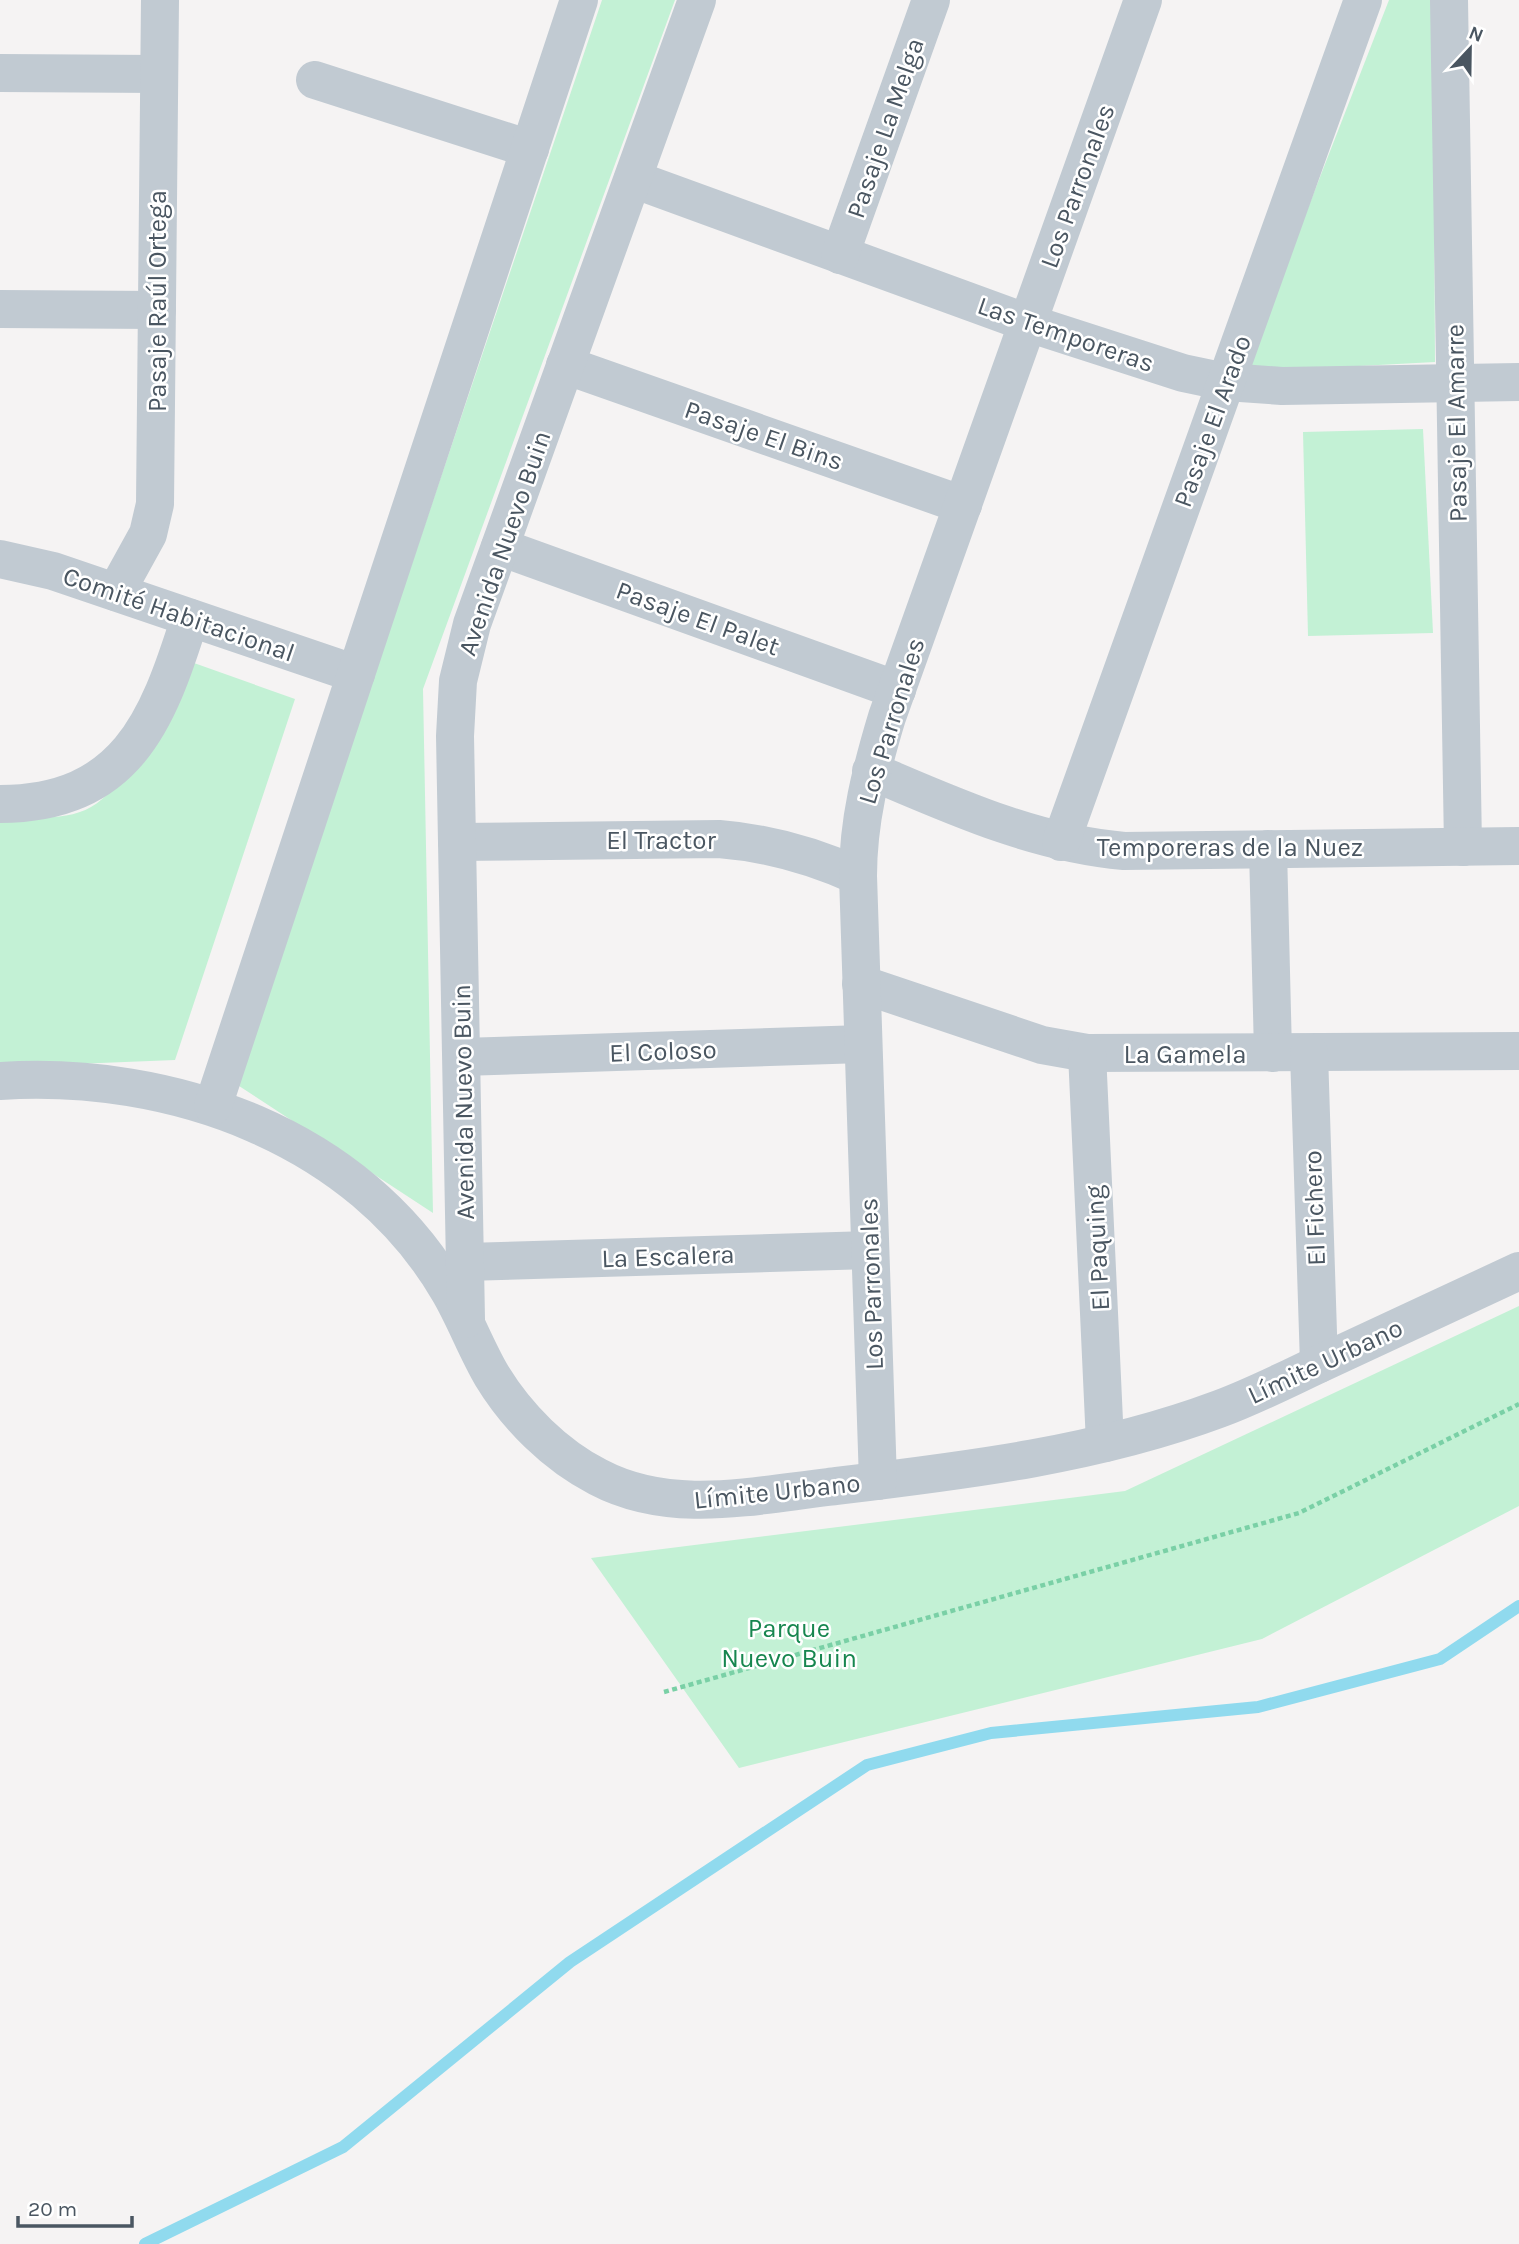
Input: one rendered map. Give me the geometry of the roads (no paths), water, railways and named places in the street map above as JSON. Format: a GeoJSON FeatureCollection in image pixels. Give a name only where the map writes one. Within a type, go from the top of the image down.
{"type":"FeatureCollection","features":[{"type":"Feature","properties":{"kind":"street","name":"Pasaje Raúl Ortega"},"geometry":{"type":"LineString","coordinates":[[116,592],[148,534],[155,504],[160,0]]}},
{"type":"Feature","properties":{"kind":"street"},"geometry":{"type":"LineString","coordinates":[[213,1106],[579,0]]}},
{"type":"Feature","properties":{"kind":"street","name":"Avenida Nuevo Buin"},"geometry":{"type":"LineString","coordinates":[[466,1321],[455,736],[458,681],[472,624],[697,0]]}},
{"type":"Feature","properties":{"kind":"street","name":"Pasaje La Melga"},"geometry":{"type":"LineString","coordinates":[[840,255],[930,0]]}},
{"type":"Feature","properties":{"kind":"street","name":"Los Parronales"},"geometry":{"type":"LineString","coordinates":[[878,1481],[858,876],[861,827],[871,771],[897,690],[1143,0]]}},
{"type":"Feature","properties":{"kind":"street","name":"Pasaje El Arado"},"geometry":{"type":"LineString","coordinates":[[1061,842],[1363,0]]}},
{"type":"Feature","properties":{"kind":"street","name":"Pasaje El Amarre"},"geometry":{"type":"LineString","coordinates":[[1449,0],[1463,847]]}},
{"type":"Feature","properties":{"kind":"street"},"geometry":{"type":"LineString","coordinates":[[0,73],[159,74]]}},
{"type":"Feature","properties":{"kind":"street"},"geometry":{"type":"LineString","coordinates":[[315,79],[530,149]]}},
{"type":"Feature","properties":{"kind":"street","name":"Las Temporeras"},"geometry":{"type":"LineString","coordinates":[[633,179],[1028,323],[1183,373],[1226,382],[1282,386],[1519,382]]}},
{"type":"Feature","properties":{"kind":"street"},"geometry":{"type":"LineString","coordinates":[[0,309],[157,310]]}},
{"type":"Feature","properties":{"kind":"street","name":"Pasaje El Bins"},"geometry":{"type":"LineString","coordinates":[[565,365],[963,505]]}},
{"type":"Feature","properties":{"kind":"street","name":"Pasaje El Palet"},"geometry":{"type":"LineString","coordinates":[[500,547],[897,690]]}},
{"type":"Feature","properties":{"kind":"street","name":"Comité Habitacional"},"geometry":{"type":"LineString","coordinates":[[0,559],[53,571],[356,674]]}},
{"type":"Feature","properties":{"kind":"street"},"geometry":{"type":"LineString","coordinates":[[0,804],[29,803],[75,790],[109,771],[130,750],[162,702],[190,618]]}},
{"type":"Feature","properties":{"kind":"street","name":"Temporeras de la Nuez"},"geometry":{"type":"LineString","coordinates":[[871,771],[991,820],[1061,842],[1124,851],[1519,846]]}},
{"type":"Feature","properties":{"kind":"street","name":"El Tractor"},"geometry":{"type":"LineString","coordinates":[[457,842],[719,839],[758,842],[795,850],[858,876]]}},
{"type":"Feature","properties":{"kind":"street","name":"El Fichero"},"geometry":{"type":"LineString","coordinates":[[1268,849],[1291,1053],[1319,1364]]}},
{"type":"Feature","properties":{"kind":"street","name":"La Gamela"},"geometry":{"type":"LineString","coordinates":[[861,984],[1042,1045],[1087,1053],[1519,1051]]}},
{"type":"Feature","properties":{"kind":"street","name":"El Coloso"},"geometry":{"type":"LineString","coordinates":[[462,1057],[863,1044]]}},
{"type":"Feature","properties":{"kind":"street","name":"El Paquing"},"geometry":{"type":"LineString","coordinates":[[1087,1053],[1105,1443]]}},
{"type":"Feature","properties":{"kind":"street","name":"Límite Urbano"},"geometry":{"type":"LineString","coordinates":[[0,1081],[100,1082],[169,1094],[213,1106],[290,1141],[368,1195],[428,1258],[466,1321],[491,1375],[527,1422],[581,1467],[615,1485],[646,1495],[704,1501],[1000,1466],[1105,1443],[1218,1409],[1519,1271]]}},
{"type":"Feature","properties":{"kind":"street","name":"La Escalera"},"geometry":{"type":"LineString","coordinates":[[466,1262],[870,1250]]}},
{"type":"Feature","properties":{"kind":"waterway"},"geometry":{"type":"LineString","coordinates":[[145,2244],[343,2147],[570,1962],[867,1765],[991,1733],[1258,1707],[1440,1659],[1519,1606]]}},
{"type":"Feature","properties":{"kind":"park label","name":"Parque Nuevo Buin"},"geometry":{"type":"Point","coordinates":[789,1643]}}]}
